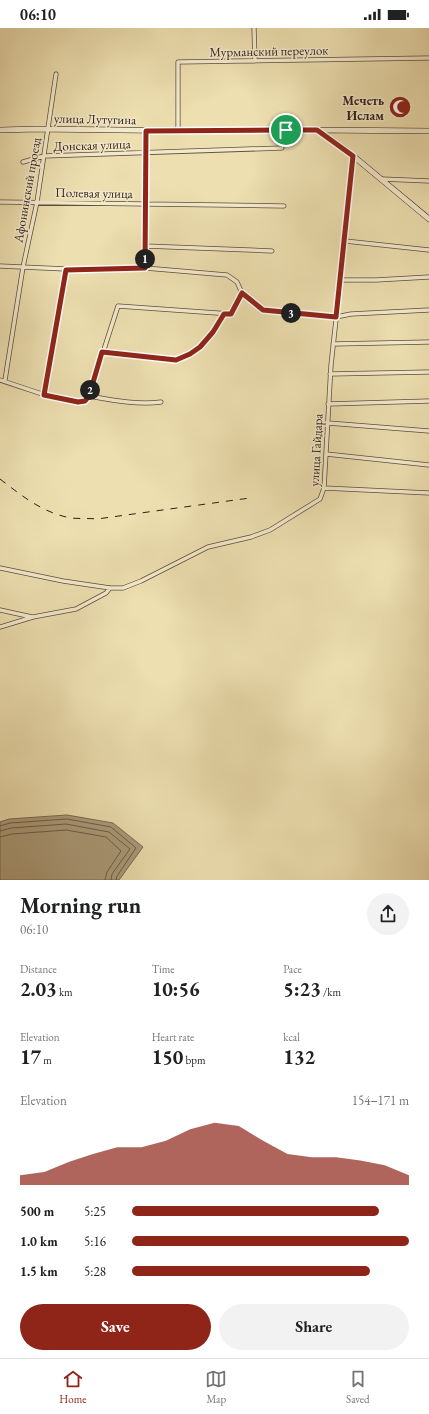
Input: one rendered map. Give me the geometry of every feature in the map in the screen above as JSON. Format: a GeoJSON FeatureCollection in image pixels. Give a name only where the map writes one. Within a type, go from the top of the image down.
{"type":"FeatureCollection","features":[{"type":"Feature","properties":{"kind":"main road","name":"улица Лутугина"},"geometry":{"type":"LineString","coordinates":[[0,130],[429,131]]}},
{"type":"Feature","properties":{"kind":"main road"},"geometry":{"type":"LineString","coordinates":[[317,130],[353,156],[428,217]]}},
{"type":"Feature","properties":{"kind":"street"},"geometry":{"type":"LineString","coordinates":[[254,28],[255,62]]}},
{"type":"Feature","properties":{"kind":"street","name":"Мурманский переулок"},"geometry":{"type":"LineString","coordinates":[[178,131],[178,62],[255,62],[429,58]]}},
{"type":"Feature","properties":{"kind":"street","name":"Афонинский проезд"},"geometry":{"type":"LineString","coordinates":[[5,380],[23,267],[37,202],[56,74]]}},
{"type":"Feature","properties":{"kind":"street"},"geometry":{"type":"LineString","coordinates":[[145,268],[146,131]]}},
{"type":"Feature","properties":{"kind":"street","name":"Донская улица"},"geometry":{"type":"LineString","coordinates":[[23,162],[44,156],[282,148]]}},
{"type":"Feature","properties":{"kind":"street","name":"улица Гайдара"},"geometry":{"type":"LineString","coordinates":[[0,568],[63,581],[110,588],[123,588],[141,581],[208,547],[251,537],[270,530],[320,499],[324,488],[330,374],[353,156]]}},
{"type":"Feature","properties":{"kind":"street"},"geometry":{"type":"LineString","coordinates":[[382,180],[429,181]]}},
{"type":"Feature","properties":{"kind":"street","name":"Полевая улица"},"geometry":{"type":"LineString","coordinates":[[0,202],[284,206]]}},
{"type":"Feature","properties":{"kind":"street"},"geometry":{"type":"LineString","coordinates":[[345,241],[429,250]]}},
{"type":"Feature","properties":{"kind":"street"},"geometry":{"type":"LineString","coordinates":[[145,246],[272,251]]}},
{"type":"Feature","properties":{"kind":"street"},"geometry":{"type":"LineString","coordinates":[[0,266],[66,270],[145,268],[227,275],[237,282],[242,293],[263,310],[336,317],[351,314],[429,310]]}},
{"type":"Feature","properties":{"kind":"street"},"geometry":{"type":"LineString","coordinates":[[44,395],[66,270]]}},
{"type":"Feature","properties":{"kind":"street"},"geometry":{"type":"LineString","coordinates":[[341,280],[376,280],[429,276]]}},
{"type":"Feature","properties":{"kind":"street"},"geometry":{"type":"LineString","coordinates":[[0,380],[5,380],[44,395],[78,402],[85,401],[89,396],[118,306],[231,314],[242,293]]}},
{"type":"Feature","properties":{"kind":"street"},"geometry":{"type":"LineString","coordinates":[[102,352],[176,360],[190,354],[200,347],[213,332],[224,314]]}},
{"type":"Feature","properties":{"kind":"street"},"geometry":{"type":"LineString","coordinates":[[333,344],[429,342]]}},
{"type":"Feature","properties":{"kind":"street"},"geometry":{"type":"LineString","coordinates":[[330,374],[429,372]]}},
{"type":"Feature","properties":{"kind":"street"},"geometry":{"type":"LineString","coordinates":[[89,396],[139,403],[161,402]]}},
{"type":"Feature","properties":{"kind":"street"},"geometry":{"type":"LineString","coordinates":[[328,404],[429,401]]}},
{"type":"Feature","properties":{"kind":"street"},"geometry":{"type":"LineString","coordinates":[[328,423],[429,432]]}},
{"type":"Feature","properties":{"kind":"street"},"geometry":{"type":"LineString","coordinates":[[326,454],[429,465]]}},
{"type":"Feature","properties":{"kind":"street"},"geometry":{"type":"LineString","coordinates":[[324,488],[429,493]]}},
{"type":"Feature","properties":{"kind":"street"},"geometry":{"type":"LineString","coordinates":[[0,627],[33,617],[76,609],[106,593],[110,588]]}},
{"type":"Feature","properties":{"kind":"street"},"geometry":{"type":"LineString","coordinates":[[0,610],[33,617]]}},
{"type":"Feature","properties":{"kind":"water"},"geometry":{"type":"Polygon","coordinates":[[[67,815],[113,823],[143,847],[119,880],[0,880],[0,822],[9,819],[67,815]]]}},
{"type":"Feature","properties":{"kind":"railway"},"geometry":{"type":"LineString","coordinates":[[0,479],[42,508],[61,516],[71,518],[97,519],[250,498]]}},
{"type":"Feature","properties":{"kind":"place","name":"Мечеть Ислам"},"geometry":{"type":"Point","coordinates":[400,107]}},
{"type":"Feature","properties":{"kind":"route"},"geometry":{"type":"LineString","coordinates":[[286,130],[317,130],[353,156],[336,317],[263,310],[242,293],[231,314],[224,314],[213,332],[200,347],[190,354],[176,360],[102,352],[89,396],[85,401],[78,402],[44,395],[66,270],[145,268],[146,131],[286,130]]}}]}
